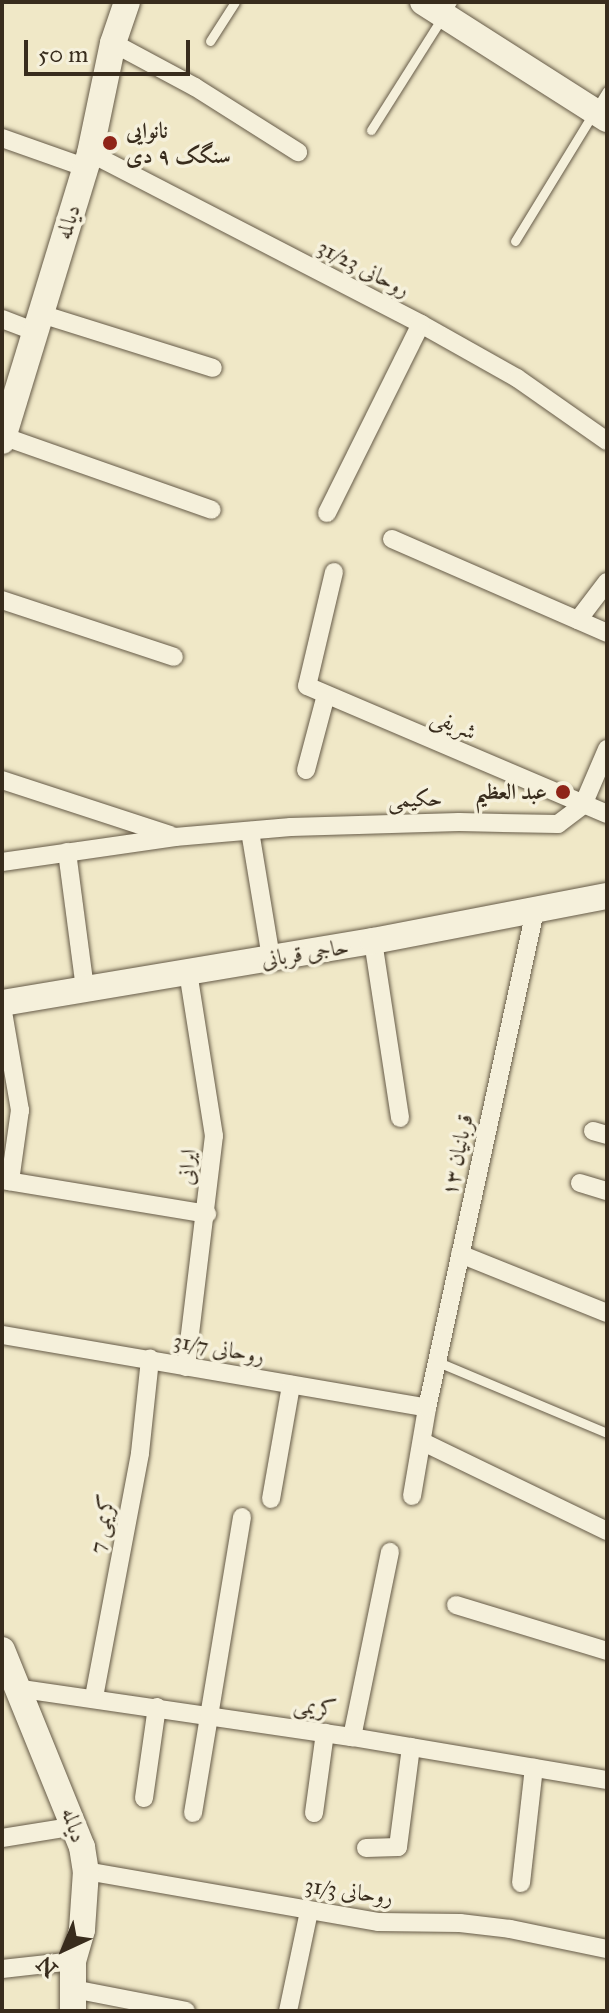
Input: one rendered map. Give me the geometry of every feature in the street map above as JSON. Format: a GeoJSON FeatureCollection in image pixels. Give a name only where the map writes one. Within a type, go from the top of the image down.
{"type":"FeatureCollection","features":[{"type":"Feature","properties":{"kind":"main road","name":"دیالمه"},"geometry":{"type":"LineString","coordinates":[[4,439],[87,160],[113,43],[127,2]]}},
{"type":"Feature","properties":{"kind":"main road"},"geometry":{"type":"LineString","coordinates":[[439,7],[603,107]]}},
{"type":"Feature","properties":{"kind":"main road","name":"حاجی قربانی"},"geometry":{"type":"LineString","coordinates":[[2,1004],[373,941],[607,896]]}},
{"type":"Feature","properties":{"kind":"main road","name":"دیالمه"},"geometry":{"type":"LineString","coordinates":[[2,1650],[15,1688],[77,1826],[86,1871],[82,1930],[73,1961],[73,2000]]}},
{"type":"Feature","properties":{"kind":"street"},"geometry":{"type":"LineString","coordinates":[[113,43],[195,87],[298,152]]}},
{"type":"Feature","properties":{"kind":"street","name":"روحانی 31/23"},"geometry":{"type":"LineString","coordinates":[[2,138],[87,160],[421,324],[517,378],[606,436]]}},
{"type":"Feature","properties":{"kind":"street"},"geometry":{"type":"LineString","coordinates":[[2,319],[38,323],[213,368]]}},
{"type":"Feature","properties":{"kind":"street"},"geometry":{"type":"LineString","coordinates":[[327,513],[421,324]]}},
{"type":"Feature","properties":{"kind":"street"},"geometry":{"type":"LineString","coordinates":[[4,439],[212,510]]}},
{"type":"Feature","properties":{"kind":"street"},"geometry":{"type":"LineString","coordinates":[[392,539],[607,633]]}},
{"type":"Feature","properties":{"kind":"street","name":"شریفی"},"geometry":{"type":"LineString","coordinates":[[334,572],[307,686],[607,814]]}},
{"type":"Feature","properties":{"kind":"street"},"geometry":{"type":"LineString","coordinates":[[578,620],[607,582]]}},
{"type":"Feature","properties":{"kind":"street"},"geometry":{"type":"LineString","coordinates":[[2,600],[174,657]]}},
{"type":"Feature","properties":{"kind":"street"},"geometry":{"type":"LineString","coordinates":[[306,770],[326,695]]}},
{"type":"Feature","properties":{"kind":"street"},"geometry":{"type":"LineString","coordinates":[[583,805],[607,749]]}},
{"type":"Feature","properties":{"kind":"street"},"geometry":{"type":"LineString","coordinates":[[2,780],[175,837]]}},
{"type":"Feature","properties":{"kind":"street","name":"حکیمی"},"geometry":{"type":"LineString","coordinates":[[2,862],[175,837],[291,827],[459,822],[558,824],[583,805]]}},
{"type":"Feature","properties":{"kind":"street"},"geometry":{"type":"LineString","coordinates":[[250,831],[271,958]]}},
{"type":"Feature","properties":{"kind":"street"},"geometry":{"type":"LineString","coordinates":[[67,852],[85,989]]}},
{"type":"Feature","properties":{"kind":"street","name":"۱۳ قربانیان"},"geometry":{"type":"LineString","coordinates":[[412,1496],[427,1408],[535,911]]}},
{"type":"Feature","properties":{"kind":"street"},"geometry":{"type":"LineString","coordinates":[[373,941],[400,1118]]}},
{"type":"Feature","properties":{"kind":"street","name":"ایرانی"},"geometry":{"type":"LineString","coordinates":[[186,1367],[207,1214],[214,1136],[188,972]]}},
{"type":"Feature","properties":{"kind":"street"},"geometry":{"type":"LineString","coordinates":[[2,1004],[20,1110],[6,1180],[207,1214]]}},
{"type":"Feature","properties":{"kind":"street"},"geometry":{"type":"LineString","coordinates":[[580,1183],[607,1191]]}},
{"type":"Feature","properties":{"kind":"street"},"geometry":{"type":"LineString","coordinates":[[460,1254],[607,1313]]}},
{"type":"Feature","properties":{"kind":"street","name":"روحانی 31/7"},"geometry":{"type":"LineString","coordinates":[[2,1335],[427,1408]]}},
{"type":"Feature","properties":{"kind":"street","name":"کریمی 7"},"geometry":{"type":"LineString","coordinates":[[94,1697],[140,1453],[150,1359]]}},
{"type":"Feature","properties":{"kind":"street"},"geometry":{"type":"LineString","coordinates":[[271,1499],[291,1385]]}},
{"type":"Feature","properties":{"kind":"street"},"geometry":{"type":"LineString","coordinates":[[423,1442],[607,1531]]}},
{"type":"Feature","properties":{"kind":"street"},"geometry":{"type":"LineString","coordinates":[[193,1813],[242,1517]]}},
{"type":"Feature","properties":{"kind":"street"},"geometry":{"type":"LineString","coordinates":[[352,1737],[390,1552]]}},
{"type":"Feature","properties":{"kind":"street"},"geometry":{"type":"LineString","coordinates":[[456,1605],[607,1651]]}},
{"type":"Feature","properties":{"kind":"street","name":"کریمی"},"geometry":{"type":"LineString","coordinates":[[15,1688],[94,1697],[352,1737],[607,1780]]}},
{"type":"Feature","properties":{"kind":"street"},"geometry":{"type":"LineString","coordinates":[[144,1798],[157,1707]]}},
{"type":"Feature","properties":{"kind":"street"},"geometry":{"type":"LineString","coordinates":[[314,1813],[325,1733]]}},
{"type":"Feature","properties":{"kind":"street"},"geometry":{"type":"LineString","coordinates":[[366,1848],[398,1847],[411,1747]]}},
{"type":"Feature","properties":{"kind":"street"},"geometry":{"type":"LineString","coordinates":[[521,1883],[534,1768]]}},
{"type":"Feature","properties":{"kind":"street"},"geometry":{"type":"LineString","coordinates":[[2,1838],[77,1826]]}},
{"type":"Feature","properties":{"kind":"street","name":"روحانی 31/3"},"geometry":{"type":"LineString","coordinates":[[86,1871],[378,1922],[460,1923],[510,1929],[607,1949]]}},
{"type":"Feature","properties":{"kind":"street"},"geometry":{"type":"LineString","coordinates":[[288,2011],[309,1911]]}},
{"type":"Feature","properties":{"kind":"street"},"geometry":{"type":"LineString","coordinates":[[2,1969],[73,1961]]}},
{"type":"Feature","properties":{"kind":"street"},"geometry":{"type":"LineString","coordinates":[[73,2000],[186,2011]]}},
{"type":"Feature","properties":{"kind":"lane"},"geometry":{"type":"LineString","coordinates":[[210,41],[235,2]]}},
{"type":"Feature","properties":{"kind":"lane"},"geometry":{"type":"LineString","coordinates":[[371,130],[439,7]]}},
{"type":"Feature","properties":{"kind":"lane"},"geometry":{"type":"LineString","coordinates":[[515,241],[603,107]]}},
{"type":"Feature","properties":{"kind":"lane"},"geometry":{"type":"LineString","coordinates":[[438,1362],[607,1433]]}},
{"type":"Feature","properties":{"kind":"place","name":"نانوایی سنگک ۹ دی"},"geometry":{"type":"Point","coordinates":[110,143]}},
{"type":"Feature","properties":{"kind":"place","name":"عبد العظيم"},"geometry":{"type":"Point","coordinates":[563,792]}}]}
